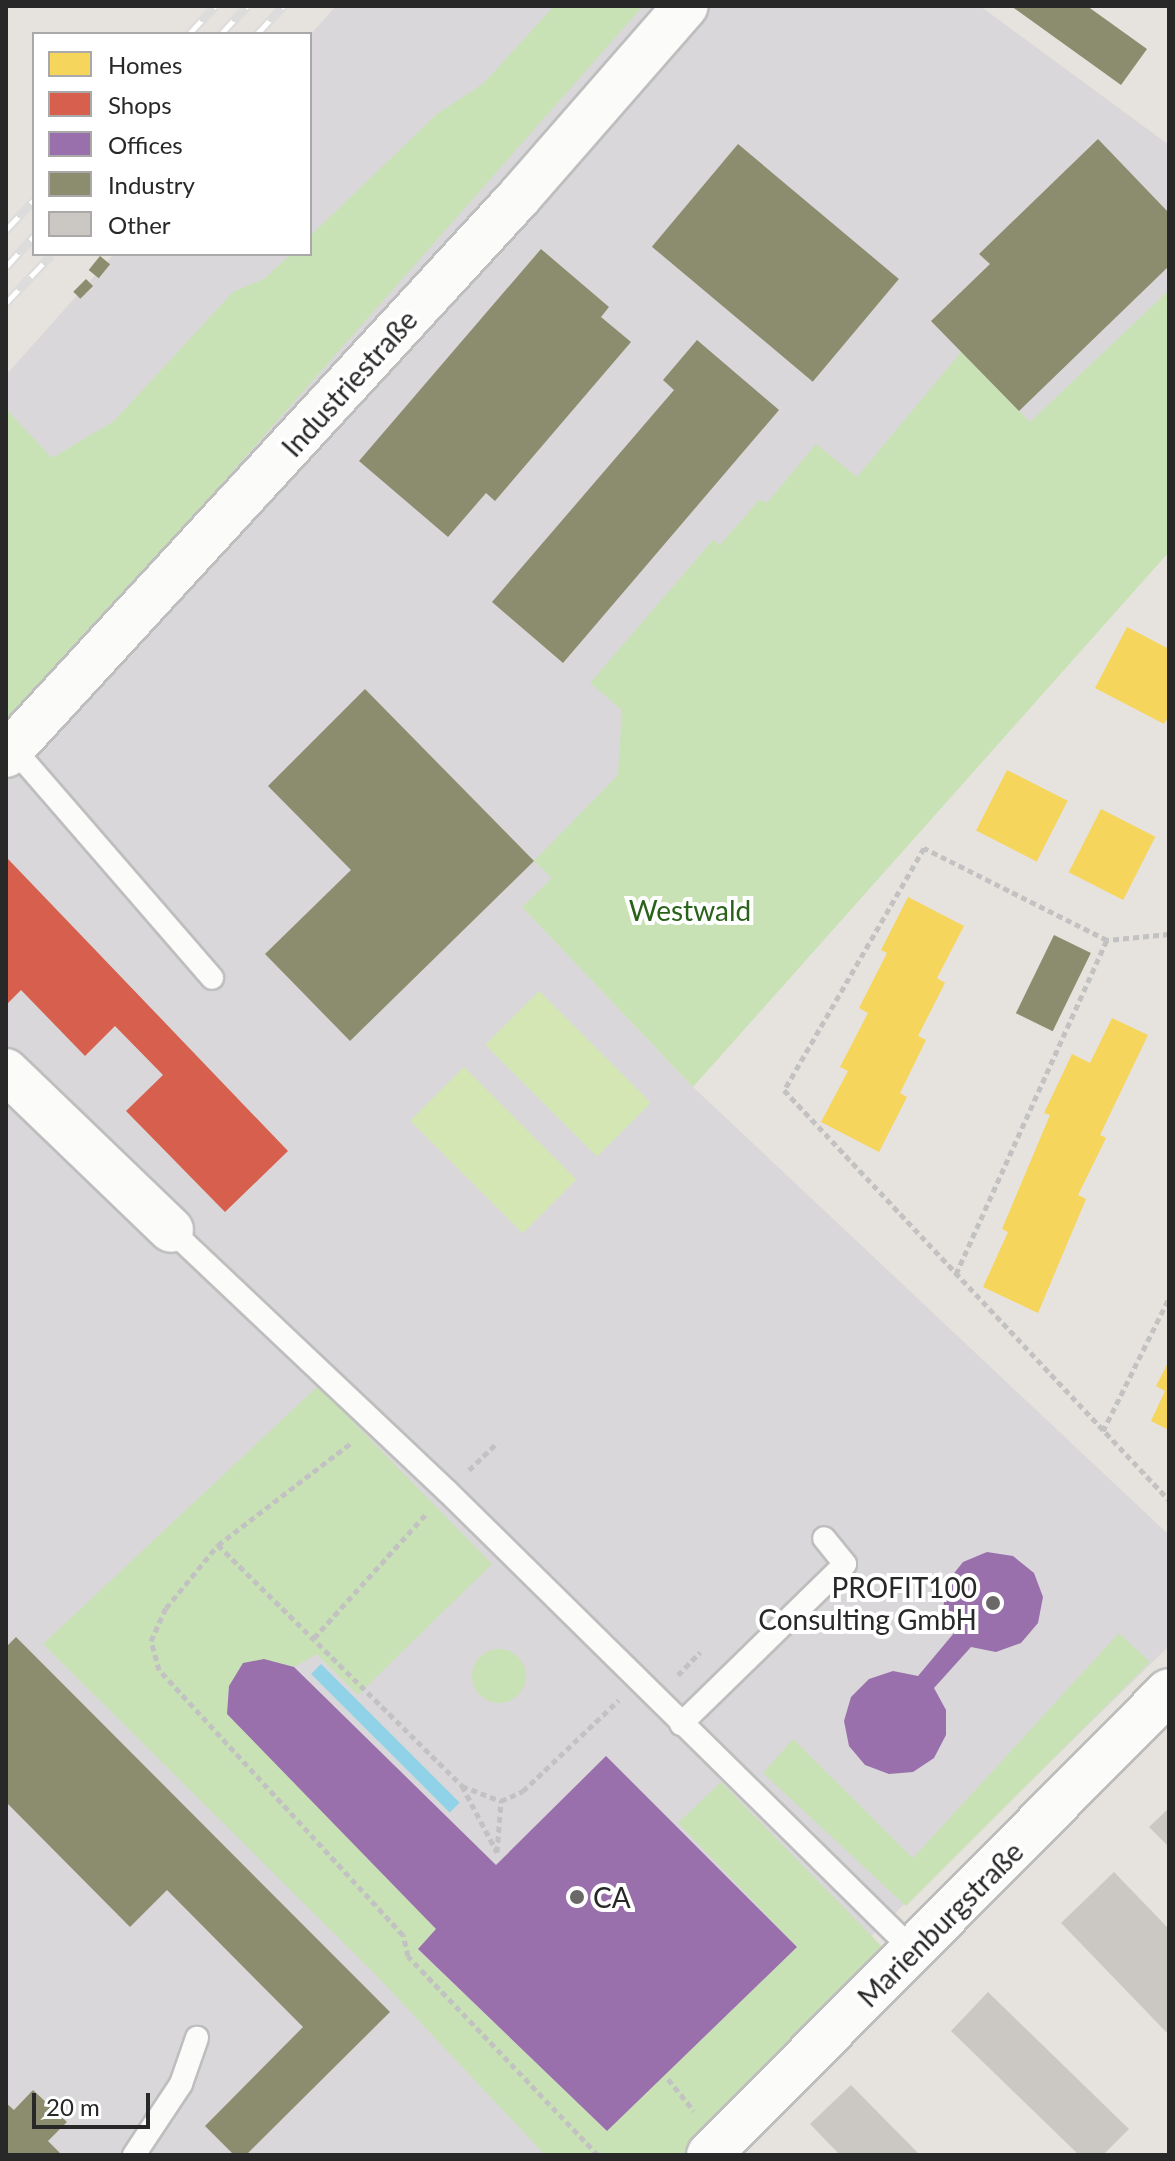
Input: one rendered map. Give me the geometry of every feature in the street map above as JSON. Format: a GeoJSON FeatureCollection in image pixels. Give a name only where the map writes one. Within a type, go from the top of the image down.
{"type":"FeatureCollection","features":[{"type":"Feature","properties":{"kind":"street","name":"Industriestraße"},"geometry":{"type":"LineString","coordinates":[[9,751],[520,196],[686,6]]}},
{"type":"Feature","properties":{"kind":"street"},"geometry":{"type":"LineString","coordinates":[[6,1071],[171,1230]]}},
{"type":"Feature","properties":{"kind":"street","name":"Marienburgstraße"},"geometry":{"type":"LineString","coordinates":[[709,2155],[915,1952],[1169,1691]]}},
{"type":"Feature","properties":{"kind":"lane"},"geometry":{"type":"LineString","coordinates":[[9,751],[212,978]]}},
{"type":"Feature","properties":{"kind":"lane"},"geometry":{"type":"LineString","coordinates":[[171,1230],[447,1491],[637,1683],[797,1831],[915,1952]]}},
{"type":"Feature","properties":{"kind":"lane"},"geometry":{"type":"LineString","coordinates":[[681,1724],[845,1564],[824,1538]]}},
{"type":"Feature","properties":{"kind":"lane"},"geometry":{"type":"LineString","coordinates":[[134,2155],[181,2084],[197,2038]]}},
{"type":"Feature","properties":{"kind":"path"},"geometry":{"type":"LineString","coordinates":[[1169,934],[1107,940],[924,848],[784,1090],[1169,1500]]}},
{"type":"Feature","properties":{"kind":"path"},"geometry":{"type":"LineString","coordinates":[[956,1275],[1107,940]]}},
{"type":"Feature","properties":{"kind":"path"},"geometry":{"type":"LineString","coordinates":[[1103,1431],[1169,1298]]}},
{"type":"Feature","properties":{"kind":"path"},"geometry":{"type":"LineString","coordinates":[[375,1424],[218,1545],[166,1608],[151,1641],[159,1670],[403,1935],[408,1956],[598,2155]]}},
{"type":"Feature","properties":{"kind":"path"},"geometry":{"type":"LineString","coordinates":[[314,1638],[447,1491],[498,1442]]}},
{"type":"Feature","properties":{"kind":"path"},"geometry":{"type":"LineString","coordinates":[[218,1545],[462,1786],[497,1852],[501,1801]]}},
{"type":"Feature","properties":{"kind":"path"},"geometry":{"type":"LineString","coordinates":[[683,1670],[700,1652]]}},
{"type":"Feature","properties":{"kind":"path"},"geometry":{"type":"LineString","coordinates":[[462,1786],[501,1801],[523,1791],[637,1683]]}},
{"type":"Feature","properties":{"kind":"shaded area"},"geometry":{"type":"Polygon","coordinates":[[[336,6],[980,6],[1169,145],[1169,290],[522,907],[693,1087],[1169,1535],[1169,1646],[647,2155],[6,2155],[6,506],[52,459],[6,409],[6,375],[112,256],[312,256],[312,33],[336,6]]]}},
{"type":"Feature","properties":{"kind":"green space"},"geometry":{"type":"Polygon","coordinates":[[[554,6],[643,6],[216,490],[221,496],[6,727],[6,409],[52,458],[114,421],[233,292],[264,279],[289,256],[312,256],[312,234],[437,114],[484,83],[554,6]]]}},
{"type":"Feature","properties":{"kind":"green space","name":"Westwald"},"geometry":{"type":"Polygon","coordinates":[[[1169,290],[1169,552],[693,1087],[522,907],[552,878],[534,861],[618,775],[622,710],[590,683],[713,540],[720,545],[760,499],[767,503],[816,444],[857,477],[961,352],[1030,422],[1169,290]]]}},
{"type":"Feature","properties":{"kind":"green space"},"geometry":{"type":"Polygon","coordinates":[[[539,991],[651,1103],[597,1156],[485,1045],[539,991]]]}},
{"type":"Feature","properties":{"kind":"green space"},"geometry":{"type":"Polygon","coordinates":[[[464,1067],[576,1179],[523,1233],[410,1121],[464,1067]]]}},
{"type":"Feature","properties":{"kind":"green space"},"geometry":{"type":"Polygon","coordinates":[[[318,1386],[492,1564],[358,1695],[317,1654],[294,1667],[264,1660],[243,1664],[229,1686],[227,1714],[436,1929],[418,1950],[607,2131],[797,1947],[678,1823],[721,1782],[897,1962],[698,2155],[545,2155],[374,1973],[43,1644],[318,1386]]]}},
{"type":"Feature","properties":{"kind":"green space"},"geometry":{"type":"Polygon","coordinates":[[[1119,1633],[1150,1662],[906,1906],[763,1773],[793,1739],[913,1858],[1119,1633]]]}},
{"type":"Feature","properties":{"kind":"green space"},"geometry":{"type":"Polygon","coordinates":[[[499,1649],[518,1657],[526,1676],[518,1695],[499,1703],[480,1695],[472,1676],[480,1657],[499,1649]]]}},
{"type":"Feature","properties":{"kind":"water"},"geometry":{"type":"Polygon","coordinates":[[[321,1664],[460,1803],[450,1812],[311,1674],[321,1664]]]}},
{"type":"Feature","properties":{"kind":"building: Homes"},"geometry":{"type":"Polygon","coordinates":[[[1127,627],[1169,649],[1169,715],[1164,724],[1095,688],[1127,627]]]}},
{"type":"Feature","properties":{"kind":"building: Homes"},"geometry":{"type":"Polygon","coordinates":[[[1007,770],[1068,801],[1037,861],[976,831],[1007,770]]]}},
{"type":"Feature","properties":{"kind":"building: Homes"},"geometry":{"type":"Polygon","coordinates":[[[1101,809],[1155,837],[1123,900],[1069,872],[1101,809]]]}},
{"type":"Feature","properties":{"kind":"building: Homes"},"geometry":{"type":"Polygon","coordinates":[[[908,897],[964,926],[937,978],[945,983],[918,1036],[926,1040],[900,1093],[907,1097],[879,1152],[821,1122],[848,1071],[840,1067],[868,1013],[859,1008],[887,953],[881,950],[908,897]]]}},
{"type":"Feature","properties":{"kind":"building: Homes"},"geometry":{"type":"Polygon","coordinates":[[[1112,1018],[1148,1035],[1100,1135],[1106,1138],[1078,1195],[1086,1199],[1038,1313],[983,1287],[1008,1232],[1002,1229],[1050,1115],[1044,1113],[1072,1054],[1090,1063],[1112,1018]]]}},
{"type":"Feature","properties":{"kind":"building: Homes"},"geometry":{"type":"Polygon","coordinates":[[[1169,1361],[1169,1430],[1151,1421],[1165,1391],[1156,1386],[1169,1361]]]}},
{"type":"Feature","properties":{"kind":"building: Shops"},"geometry":{"type":"Polygon","coordinates":[[[8,859],[288,1151],[225,1212],[126,1111],[163,1075],[115,1026],[85,1056],[21,990],[6,1005],[8,859]]]}},
{"type":"Feature","properties":{"kind":"building: Offices"},"geometry":{"type":"Polygon","coordinates":[[[987,1552],[1013,1556],[1034,1573],[1043,1597],[1038,1623],[1021,1643],[996,1652],[971,1647],[934,1688],[946,1710],[946,1735],[934,1758],[913,1772],[889,1774],[865,1765],[849,1746],[844,1721],[851,1697],[869,1679],[893,1671],[918,1676],[954,1633],[943,1609],[947,1582],[963,1562],[987,1552]]]}},
{"type":"Feature","properties":{"kind":"building: Offices","name":"CA"},"geometry":{"type":"Polygon","coordinates":[[[264,1659],[294,1667],[496,1865],[606,1756],[797,1947],[607,2131],[418,1949],[436,1929],[227,1714],[229,1686],[243,1663],[264,1659]]]}},
{"type":"Feature","properties":{"kind":"building: Industry"},"geometry":{"type":"Polygon","coordinates":[[[1011,6],[1087,6],[1147,49],[1121,85],[1011,6]]]}},
{"type":"Feature","properties":{"kind":"building: Industry"},"geometry":{"type":"Polygon","coordinates":[[[1098,139],[1169,213],[1169,266],[1019,411],[931,321],[990,264],[979,254],[1098,139]]]}},
{"type":"Feature","properties":{"kind":"building: Industry"},"geometry":{"type":"Polygon","coordinates":[[[738,144],[899,279],[813,382],[652,247],[738,144]]]}},
{"type":"Feature","properties":{"kind":"building: Industry"},"geometry":{"type":"Polygon","coordinates":[[[541,249],[609,307],[601,317],[631,342],[495,501],[486,493],[448,537],[359,461],[541,249]]]}},
{"type":"Feature","properties":{"kind":"building: Industry"},"geometry":{"type":"Polygon","coordinates":[[[100,256],[110,264],[99,278],[89,270],[100,256]]]}},
{"type":"Feature","properties":{"kind":"building: Industry"},"geometry":{"type":"Polygon","coordinates":[[[86,279],[93,286],[80,299],[73,292],[86,279]]]}},
{"type":"Feature","properties":{"kind":"building: Industry"},"geometry":{"type":"Polygon","coordinates":[[[697,340],[779,410],[563,663],[492,602],[674,390],[663,380],[697,340]]]}},
{"type":"Feature","properties":{"kind":"building: Industry"},"geometry":{"type":"Polygon","coordinates":[[[365,689],[534,861],[350,1041],[265,954],[351,870],[268,786],[365,689]]]}},
{"type":"Feature","properties":{"kind":"building: Industry"},"geometry":{"type":"Polygon","coordinates":[[[1054,935],[1091,953],[1053,1031],[1016,1013],[1054,935]]]}},
{"type":"Feature","properties":{"kind":"building: Industry"},"geometry":{"type":"Polygon","coordinates":[[[16,1637],[390,2012],[246,2155],[234,2155],[205,2126],[303,2027],[167,1890],[130,1927],[6,1802],[6,1647],[16,1637]]]}},
{"type":"Feature","properties":{"kind":"building: Industry"},"geometry":{"type":"Polygon","coordinates":[[[33,2090],[67,2122],[48,2141],[62,2155],[6,2155],[6,2103],[14,2110],[33,2090]]]}},
{"type":"Feature","properties":{"kind":"building: Other"},"geometry":{"type":"Polygon","coordinates":[[[1169,1808],[1169,1847],[1149,1827],[1169,1808]]]}},
{"type":"Feature","properties":{"kind":"building: Other"},"geometry":{"type":"Polygon","coordinates":[[[1114,1872],[1169,1929],[1169,2035],[1061,1923],[1114,1872]]]}},
{"type":"Feature","properties":{"kind":"building: Other"},"geometry":{"type":"Polygon","coordinates":[[[988,1992],[1129,2129],[1103,2155],[1079,2155],[951,2031],[988,1992]]]}},
{"type":"Feature","properties":{"kind":"building: Other"},"geometry":{"type":"Polygon","coordinates":[[[851,2085],[920,2155],[840,2155],[810,2124],[851,2085]]]}},
{"type":"Feature","properties":{"kind":"railway"},"geometry":{"type":"LineString","coordinates":[[191,32],[215,6]]}},
{"type":"Feature","properties":{"kind":"railway"},"geometry":{"type":"LineString","coordinates":[[223,32],[247,6]]}},
{"type":"Feature","properties":{"kind":"railway"},"geometry":{"type":"LineString","coordinates":[[259,32],[283,6]]}},
{"type":"Feature","properties":{"kind":"railway"},"geometry":{"type":"LineString","coordinates":[[6,230],[32,202]]}},
{"type":"Feature","properties":{"kind":"railway"},"geometry":{"type":"LineString","coordinates":[[6,267],[32,238]]}},
{"type":"Feature","properties":{"kind":"railway"},"geometry":{"type":"LineString","coordinates":[[6,303],[50,256]]}},
{"type":"Feature","properties":{"kind":"place","name":"PROFIT100 Consulting GmbH"},"geometry":{"type":"Point","coordinates":[993,1603]}},
{"type":"Feature","properties":{"kind":"place","name":"CA"},"geometry":{"type":"Point","coordinates":[577,1897]}}]}
